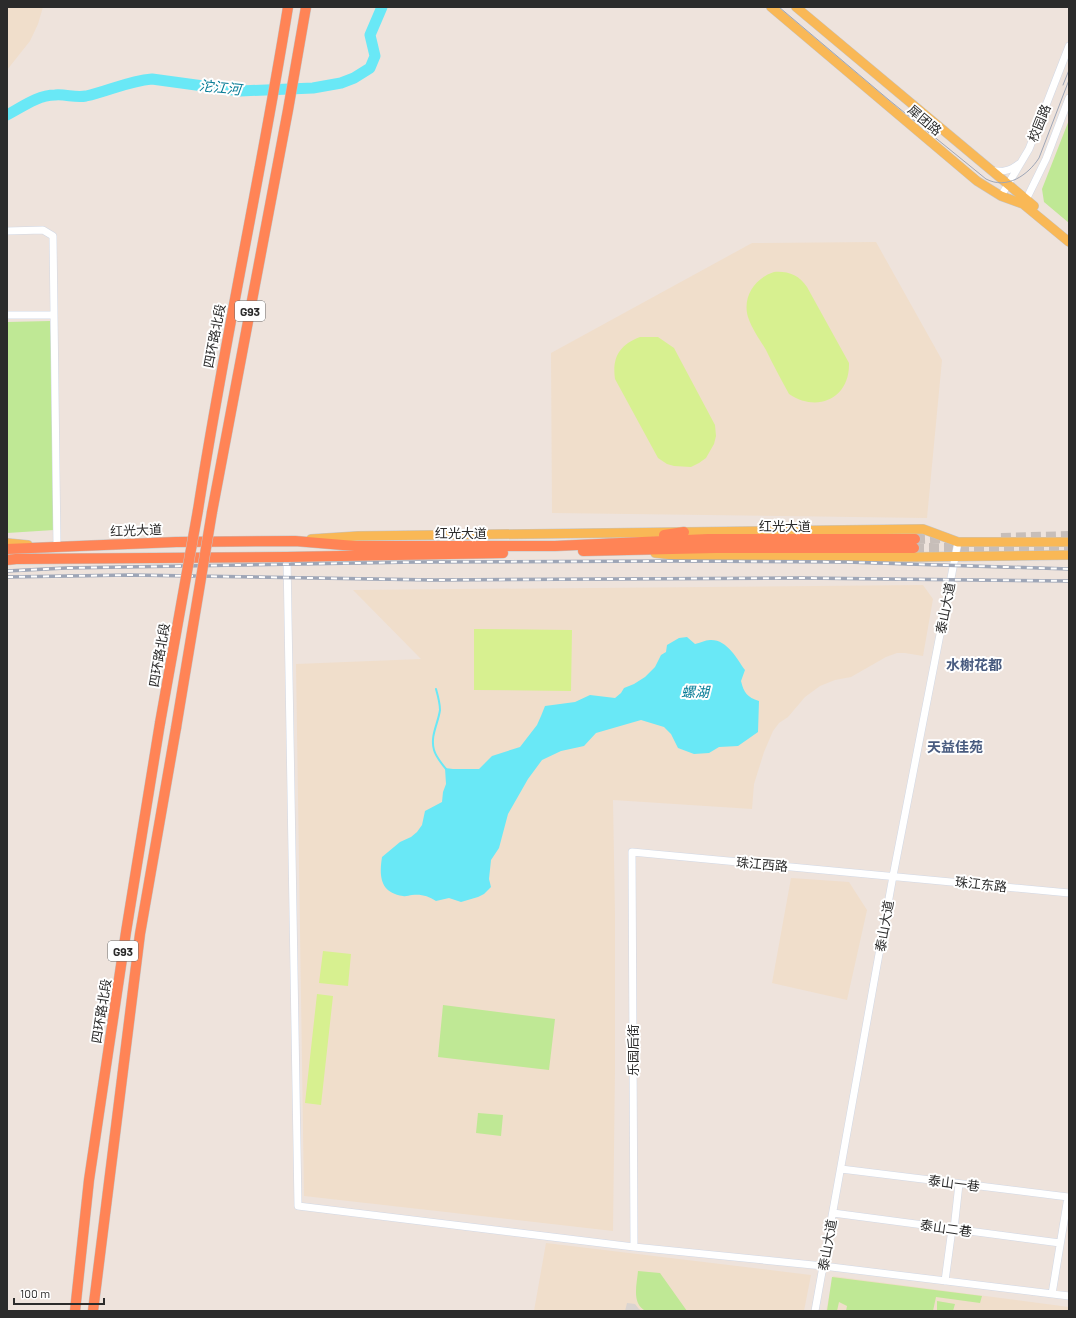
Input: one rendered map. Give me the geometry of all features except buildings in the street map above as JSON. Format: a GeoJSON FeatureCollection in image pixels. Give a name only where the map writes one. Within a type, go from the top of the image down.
{"type":"FeatureCollection","features":[{"type":"Feature","properties":{"kind":"highway","name":"四环路北段"},"geometry":{"type":"LineString","coordinates":[[75,1311],[88,1180],[127,924],[160,723],[198,510],[211,423],[278,69],[288,7]]}},
{"type":"Feature","properties":{"kind":"highway","name":"G93"},"geometry":{"type":"LineString","coordinates":[[93,1311],[140,934],[212,512],[306,7]]}},
{"type":"Feature","properties":{"kind":"highway"},"geometry":{"type":"LineString","coordinates":[[610,543],[684,532]]}},
{"type":"Feature","properties":{"kind":"highway","name":"红光大道"},"geometry":{"type":"LineString","coordinates":[[7,549],[176,542],[295,540],[355,546],[555,546],[708,539],[914,544],[287,557],[24,558],[7,560]]}},
{"type":"Feature","properties":{"kind":"main road","name":"犀团路"},"geometry":{"type":"LineString","coordinates":[[771,7],[977,181],[1001,196],[1025,202],[1069,234]]}},
{"type":"Feature","properties":{"kind":"main road","name":"犀团路"},"geometry":{"type":"LineString","coordinates":[[796,7],[1008,184],[1025,202],[1069,242]]}},
{"type":"Feature","properties":{"kind":"main road"},"geometry":{"type":"LineString","coordinates":[[295,540],[358,536],[923,529],[958,542],[1069,542]]}},
{"type":"Feature","properties":{"kind":"main road"},"geometry":{"type":"LineString","coordinates":[[7,542],[53,547]]}},
{"type":"Feature","properties":{"kind":"main road"},"geometry":{"type":"LineString","coordinates":[[626,550],[692,556],[1069,555]]}},
{"type":"Feature","properties":{"kind":"street","name":"校园路"},"geometry":{"type":"LineString","coordinates":[[1001,196],[1028,149],[1069,46]]}},
{"type":"Feature","properties":{"kind":"street","name":"校园路"},"geometry":{"type":"LineString","coordinates":[[1025,202],[1046,159],[1069,98]]}},
{"type":"Feature","properties":{"kind":"street"},"geometry":{"type":"LineString","coordinates":[[990,170],[998,172],[1006,171],[1020,163]]}},
{"type":"Feature","properties":{"kind":"street"},"geometry":{"type":"LineString","coordinates":[[7,231],[43,230],[53,236],[53,547]]}},
{"type":"Feature","properties":{"kind":"street"},"geometry":{"type":"LineString","coordinates":[[7,315],[54,315]]}},
{"type":"Feature","properties":{"kind":"street","name":"泰山大道"},"geometry":{"type":"LineString","coordinates":[[815,1311],[893,876],[958,542]]}},
{"type":"Feature","properties":{"kind":"street"},"geometry":{"type":"LineString","coordinates":[[287,557],[298,1206],[634,1247],[823,1266],[1069,1296]]}},
{"type":"Feature","properties":{"kind":"street","name":"珠江西路"},"geometry":{"type":"LineString","coordinates":[[632,852],[893,876]]}},
{"type":"Feature","properties":{"kind":"street","name":"乐园后街"},"geometry":{"type":"LineString","coordinates":[[632,852],[634,1247]]}},
{"type":"Feature","properties":{"kind":"street","name":"珠江东路"},"geometry":{"type":"LineString","coordinates":[[893,876],[1069,893]]}},
{"type":"Feature","properties":{"kind":"street","name":"泰山一巷"},"geometry":{"type":"LineString","coordinates":[[841,1169],[1068,1197],[1060,1243]]}},
{"type":"Feature","properties":{"kind":"street"},"geometry":{"type":"LineString","coordinates":[[945,1281],[959,1184]]}},
{"type":"Feature","properties":{"kind":"street","name":"泰山二巷"},"geometry":{"type":"LineString","coordinates":[[833,1213],[1060,1243]]}},
{"type":"Feature","properties":{"kind":"street"},"geometry":{"type":"LineString","coordinates":[[1052,1294],[1060,1243]]}},
{"type":"Feature","properties":{"kind":"shaded area"},"geometry":{"type":"Polygon","coordinates":[[[7,7],[43,7],[38,24],[30,41],[7,70],[7,7]]]}},
{"type":"Feature","properties":{"kind":"shaded area"},"geometry":{"type":"Polygon","coordinates":[[[876,242],[942,360],[927,518],[552,513],[551,353],[752,243],[876,242]]]}},
{"type":"Feature","properties":{"kind":"shaded area"},"geometry":{"type":"Polygon","coordinates":[[[923,585],[933,599],[923,656],[897,653],[886,657],[851,677],[835,680],[820,686],[805,697],[788,717],[779,723],[773,731],[764,752],[754,784],[752,809],[613,800],[615,1069],[613,1231],[304,1196],[296,664],[421,659],[353,590],[923,585]]]}},
{"type":"Feature","properties":{"kind":"shaded area"},"geometry":{"type":"Polygon","coordinates":[[[791,878],[849,882],[867,910],[847,1000],[772,983],[791,878]]]}},
{"type":"Feature","properties":{"kind":"shaded area"},"geometry":{"type":"Polygon","coordinates":[[[546,1243],[811,1275],[804,1311],[534,1311],[546,1243]]]}},
{"type":"Feature","properties":{"kind":"shaded area"},"geometry":{"type":"Polygon","coordinates":[[[833,1276],[1069,1307],[1069,1311],[826,1311],[833,1276]]]}},
{"type":"Feature","properties":{"kind":"shaded area"},"geometry":{"type":"Polygon","coordinates":[[[627,1303],[635,1304],[642,1311],[625,1311],[627,1303]]]}},
{"type":"Feature","properties":{"kind":"green space"},"geometry":{"type":"Polygon","coordinates":[[[1069,120],[1069,223],[1044,202],[1042,189],[1069,120]]]}},
{"type":"Feature","properties":{"kind":"green space"},"geometry":{"type":"Polygon","coordinates":[[[774,272],[788,273],[797,277],[804,283],[849,363],[848,375],[844,386],[838,394],[830,399],[821,402],[810,402],[800,400],[789,394],[748,317],[747,302],[752,289],[761,279],[774,272]]]}},
{"type":"Feature","properties":{"kind":"green space"},"geometry":{"type":"Polygon","coordinates":[[[50,321],[54,530],[7,533],[7,322],[50,321]]]}},
{"type":"Feature","properties":{"kind":"green space"},"geometry":{"type":"Polygon","coordinates":[[[640,337],[658,337],[674,348],[715,425],[716,436],[714,444],[706,458],[691,467],[674,466],[667,464],[658,458],[615,379],[614,371],[618,353],[627,344],[640,337]]]}},
{"type":"Feature","properties":{"kind":"green space"},"geometry":{"type":"Polygon","coordinates":[[[474,629],[572,630],[571,691],[474,690],[474,629]]]}},
{"type":"Feature","properties":{"kind":"green space"},"geometry":{"type":"Polygon","coordinates":[[[323,951],[351,954],[348,986],[319,983],[323,951]]]}},
{"type":"Feature","properties":{"kind":"green space"},"geometry":{"type":"Polygon","coordinates":[[[317,994],[333,996],[321,1105],[305,1103],[317,994]]]}},
{"type":"Feature","properties":{"kind":"green space"},"geometry":{"type":"Polygon","coordinates":[[[443,1005],[555,1019],[549,1070],[438,1057],[443,1005]]]}},
{"type":"Feature","properties":{"kind":"green space"},"geometry":{"type":"Polygon","coordinates":[[[478,1113],[503,1115],[501,1136],[476,1133],[478,1113]]]}},
{"type":"Feature","properties":{"kind":"green space"},"geometry":{"type":"Polygon","coordinates":[[[638,1271],[660,1273],[687,1311],[646,1311],[641,1308],[638,1304],[636,1293],[638,1271]]]}},
{"type":"Feature","properties":{"kind":"green space"},"geometry":{"type":"Polygon","coordinates":[[[832,1277],[982,1296],[980,1303],[936,1297],[933,1311],[846,1311],[847,1306],[839,1302],[837,1311],[827,1311],[832,1277]]]}},
{"type":"Feature","properties":{"kind":"green space"},"geometry":{"type":"Polygon","coordinates":[[[937,1301],[955,1304],[953,1311],[937,1311],[937,1301]]]}},
{"type":"Feature","properties":{"kind":"water","name":"螺湖"},"geometry":{"type":"Polygon","coordinates":[[[687,637],[695,644],[708,640],[722,643],[735,655],[745,670],[741,681],[743,689],[749,696],[759,701],[758,732],[738,746],[719,747],[709,753],[694,754],[678,748],[671,734],[664,727],[641,720],[596,733],[584,746],[561,751],[542,760],[528,779],[508,814],[499,848],[491,860],[489,879],[491,887],[484,894],[461,902],[449,898],[436,901],[422,895],[404,896],[395,894],[385,887],[381,877],[382,857],[400,842],[411,837],[417,832],[422,825],[425,811],[442,802],[446,784],[445,768],[479,769],[492,756],[520,747],[537,725],[545,706],[575,702],[590,695],[615,698],[624,688],[645,677],[655,667],[661,655],[666,652],[667,645],[679,638],[687,637]]]}},
{"type":"Feature","properties":{"kind":"waterway","name":"沱江河"},"geometry":{"type":"LineString","coordinates":[[7,115],[42,97],[59,95],[78,97],[86,96],[135,82],[152,79],[240,91],[313,88],[341,83],[354,78],[370,68],[375,56],[370,35],[382,7]]}},
{"type":"Feature","properties":{"kind":"waterway"},"geometry":{"type":"LineString","coordinates":[[436,689],[440,710],[433,745],[436,755],[446,769]]}},
{"type":"Feature","properties":{"kind":"tunnel"},"geometry":{"type":"LineString","coordinates":[[1001,538],[1069,536]]}},
{"type":"Feature","properties":{"kind":"tunnel"},"geometry":{"type":"LineString","coordinates":[[915,539],[949,538]]}},
{"type":"Feature","properties":{"kind":"tunnel"},"geometry":{"type":"LineString","coordinates":[[914,548],[1069,547]]}},
{"type":"Feature","properties":{"kind":"tram line"},"geometry":{"type":"LineString","coordinates":[[779,7],[889,100],[986,179],[994,182],[1002,183],[1016,179],[1029,170],[1039,158],[1069,80]]}},
{"type":"Feature","properties":{"kind":"tram line"},"geometry":{"type":"LineString","coordinates":[[1063,85],[1069,70]]}},
{"type":"Feature","properties":{"kind":"railway"},"geometry":{"type":"LineString","coordinates":[[7,571],[66,568],[417,562],[676,561],[846,562],[1069,569]]}},
{"type":"Feature","properties":{"kind":"railway"},"geometry":{"type":"LineString","coordinates":[[7,577],[130,575],[434,580],[800,578],[1069,581]]}},
{"type":"Feature","properties":{"kind":"district","name":"水榭花都"},"geometry":{"type":"Point","coordinates":[974,664]}},
{"type":"Feature","properties":{"kind":"district","name":"天益佳苑"},"geometry":{"type":"Point","coordinates":[955,746]}}]}
